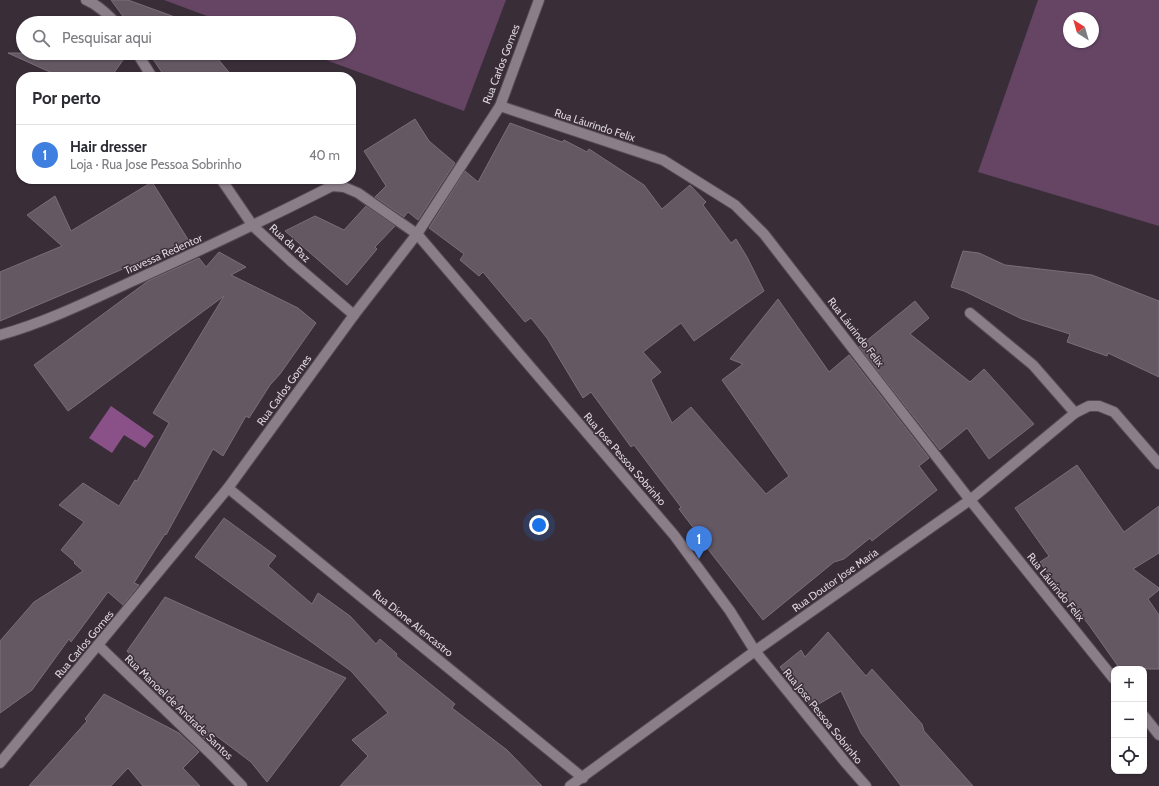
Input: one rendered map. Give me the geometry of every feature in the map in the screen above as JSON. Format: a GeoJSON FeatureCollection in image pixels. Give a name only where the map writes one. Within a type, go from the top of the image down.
{"type":"FeatureCollection","features":[{"type":"Feature","properties":{"kind":"street"},"geometry":{"type":"LineString","coordinates":[[86,0],[94,3],[110,16]]}},
{"type":"Feature","properties":{"kind":"street","name":"Rua Carlos Gomes"},"geometry":{"type":"LineString","coordinates":[[0,763],[228,488],[354,315],[417,234],[500,106],[539,0]]}},
{"type":"Feature","properties":{"kind":"street"},"geometry":{"type":"LineString","coordinates":[[141,60],[149,72]]}},
{"type":"Feature","properties":{"kind":"street","name":"Rua Láurindo Felix"},"geometry":{"type":"LineString","coordinates":[[500,106],[663,160],[735,205],[764,234],[970,500],[1111,675]]}},
{"type":"Feature","properties":{"kind":"street","name":"Rua da Paz"},"geometry":{"type":"LineString","coordinates":[[225,184],[254,226],[293,263],[354,315]]}},
{"type":"Feature","properties":{"kind":"street","name":"Rua Jose Pessoa Sobrinho"},"geometry":{"type":"LineString","coordinates":[[332,186],[344,187],[358,193],[417,234],[674,535],[730,611],[755,651],[866,786]]}},
{"type":"Feature","properties":{"kind":"street","name":"Travessa Redentor"},"geometry":{"type":"LineString","coordinates":[[0,335],[27,327],[78,306],[254,226],[332,186]]}},
{"type":"Feature","properties":{"kind":"street"},"geometry":{"type":"LineString","coordinates":[[970,313],[1033,365],[1075,413]]}},
{"type":"Feature","properties":{"kind":"street","name":"Rua Doutor Jose Maria"},"geometry":{"type":"LineString","coordinates":[[570,786],[583,778],[755,651],[970,500],[1075,413],[1089,406],[1099,406],[1114,412],[1159,464]]}},
{"type":"Feature","properties":{"kind":"street","name":"Rua Dione Alencastro"},"geometry":{"type":"LineString","coordinates":[[228,488],[583,778]]}},
{"type":"Feature","properties":{"kind":"street","name":"Rua Manoel de Andrade Santos"},"geometry":{"type":"LineString","coordinates":[[98,645],[242,786]]}},
{"type":"Feature","properties":{"kind":"street"},"geometry":{"type":"LineString","coordinates":[[1147,720],[1159,735]]}},
{"type":"Feature","properties":{"kind":"shaded area"},"geometry":{"type":"Polygon","coordinates":[[[164,0],[506,0],[464,111],[326,60],[356,60],[356,16],[207,16],[164,0]]]}},
{"type":"Feature","properties":{"kind":"shaded area"},"geometry":{"type":"Polygon","coordinates":[[[1038,0],[1159,0],[1159,226],[978,172],[1038,0]]]}},
{"type":"Feature","properties":{"kind":"shaded area"},"geometry":{"type":"Polygon","coordinates":[[[111,406],[154,436],[145,448],[124,435],[112,453],[89,438],[111,406]]]}},
{"type":"Feature","properties":{"kind":"building"},"geometry":{"type":"Polygon","coordinates":[[[111,0],[128,0],[172,16],[123,16],[111,0]]]}},
{"type":"Feature","properties":{"kind":"building"},"geometry":{"type":"Polygon","coordinates":[[[8,53],[16,53],[16,57],[8,53]]]}},
{"type":"Feature","properties":{"kind":"building"},"geometry":{"type":"Polygon","coordinates":[[[23,60],[123,60],[115,72],[50,72],[23,60]]]}},
{"type":"Feature","properties":{"kind":"building"},"geometry":{"type":"Polygon","coordinates":[[[154,60],[219,60],[229,72],[162,72],[154,60]]]}},
{"type":"Feature","properties":{"kind":"building"},"geometry":{"type":"Polygon","coordinates":[[[415,119],[429,141],[455,163],[418,220],[408,212],[404,217],[375,197],[386,186],[364,151],[415,119]]]}},
{"type":"Feature","properties":{"kind":"building"},"geometry":{"type":"Polygon","coordinates":[[[510,123],[562,142],[564,140],[587,152],[589,149],[644,185],[662,209],[690,185],[706,202],[703,205],[731,243],[736,239],[747,257],[764,291],[694,341],[681,323],[643,352],[661,372],[651,380],[672,423],[691,407],[766,494],[789,476],[722,380],[743,364],[730,359],[778,299],[829,372],[849,355],[929,458],[919,466],[937,490],[872,541],[870,538],[844,559],[834,562],[763,620],[704,544],[705,543],[679,509],[681,507],[634,445],[631,447],[591,392],[583,398],[547,338],[531,318],[525,322],[483,272],[479,276],[460,260],[464,254],[429,228],[465,171],[478,182],[510,123]]]}},
{"type":"Feature","properties":{"kind":"building"},"geometry":{"type":"Polygon","coordinates":[[[149,184],[153,184],[189,241],[0,321],[0,272],[62,246],[27,215],[55,196],[71,231],[149,184]]]}},
{"type":"Feature","properties":{"kind":"building"},"geometry":{"type":"Polygon","coordinates":[[[366,206],[395,226],[375,247],[377,249],[347,285],[285,231],[315,216],[344,230],[366,206]]]}},
{"type":"Feature","properties":{"kind":"building"},"geometry":{"type":"Polygon","coordinates":[[[963,251],[979,253],[1005,265],[1092,275],[1159,301],[1159,377],[1108,353],[1107,356],[1067,342],[1070,334],[1022,319],[964,291],[951,287],[963,251]]]}},
{"type":"Feature","properties":{"kind":"building"},"geometry":{"type":"Polygon","coordinates":[[[219,252],[246,267],[231,275],[298,308],[316,323],[280,374],[270,385],[249,418],[246,416],[223,456],[213,449],[166,535],[165,534],[134,583],[139,585],[123,605],[108,592],[71,642],[69,639],[32,690],[0,713],[0,641],[34,602],[83,571],[61,550],[84,522],[59,505],[83,483],[119,506],[135,480],[137,481],[169,423],[153,413],[224,296],[68,411],[34,365],[148,281],[199,258],[206,267],[219,252]]]}},
{"type":"Feature","properties":{"kind":"building"},"geometry":{"type":"Polygon","coordinates":[[[915,301],[929,318],[910,334],[970,382],[984,369],[1034,424],[989,459],[967,428],[940,450],[859,347],[915,301]]]}},
{"type":"Feature","properties":{"kind":"building"},"geometry":{"type":"Polygon","coordinates":[[[1077,465],[1124,532],[1159,506],[1159,553],[1133,569],[1159,588],[1159,590],[1148,599],[1159,615],[1159,669],[1147,669],[1147,666],[1118,666],[1089,625],[1058,590],[1059,589],[1040,562],[1049,556],[1015,508],[1077,465]]]}},
{"type":"Feature","properties":{"kind":"building"},"geometry":{"type":"Polygon","coordinates":[[[224,518],[276,556],[268,566],[312,604],[318,593],[350,616],[376,644],[380,639],[397,654],[396,656],[455,704],[452,708],[507,750],[542,786],[340,786],[368,756],[352,740],[388,713],[351,671],[195,557],[224,518]]]}},
{"type":"Feature","properties":{"kind":"building"},"geometry":{"type":"Polygon","coordinates":[[[165,597],[346,678],[267,782],[251,762],[215,735],[208,742],[192,727],[127,651],[165,597]]]}},
{"type":"Feature","properties":{"kind":"building"},"geometry":{"type":"Polygon","coordinates":[[[828,632],[866,676],[872,669],[922,724],[924,731],[973,786],[901,786],[861,733],[841,691],[812,708],[780,667],[801,650],[805,657],[828,632]]]}},
{"type":"Feature","properties":{"kind":"building"},"geometry":{"type":"Polygon","coordinates":[[[104,694],[179,733],[199,752],[183,768],[200,786],[143,786],[128,768],[111,786],[29,786],[87,721],[85,719],[104,694]]]}},
{"type":"Feature","properties":{"kind":"place","name":"Hair dresser"},"geometry":{"type":"Point","coordinates":[699,559]}}]}
